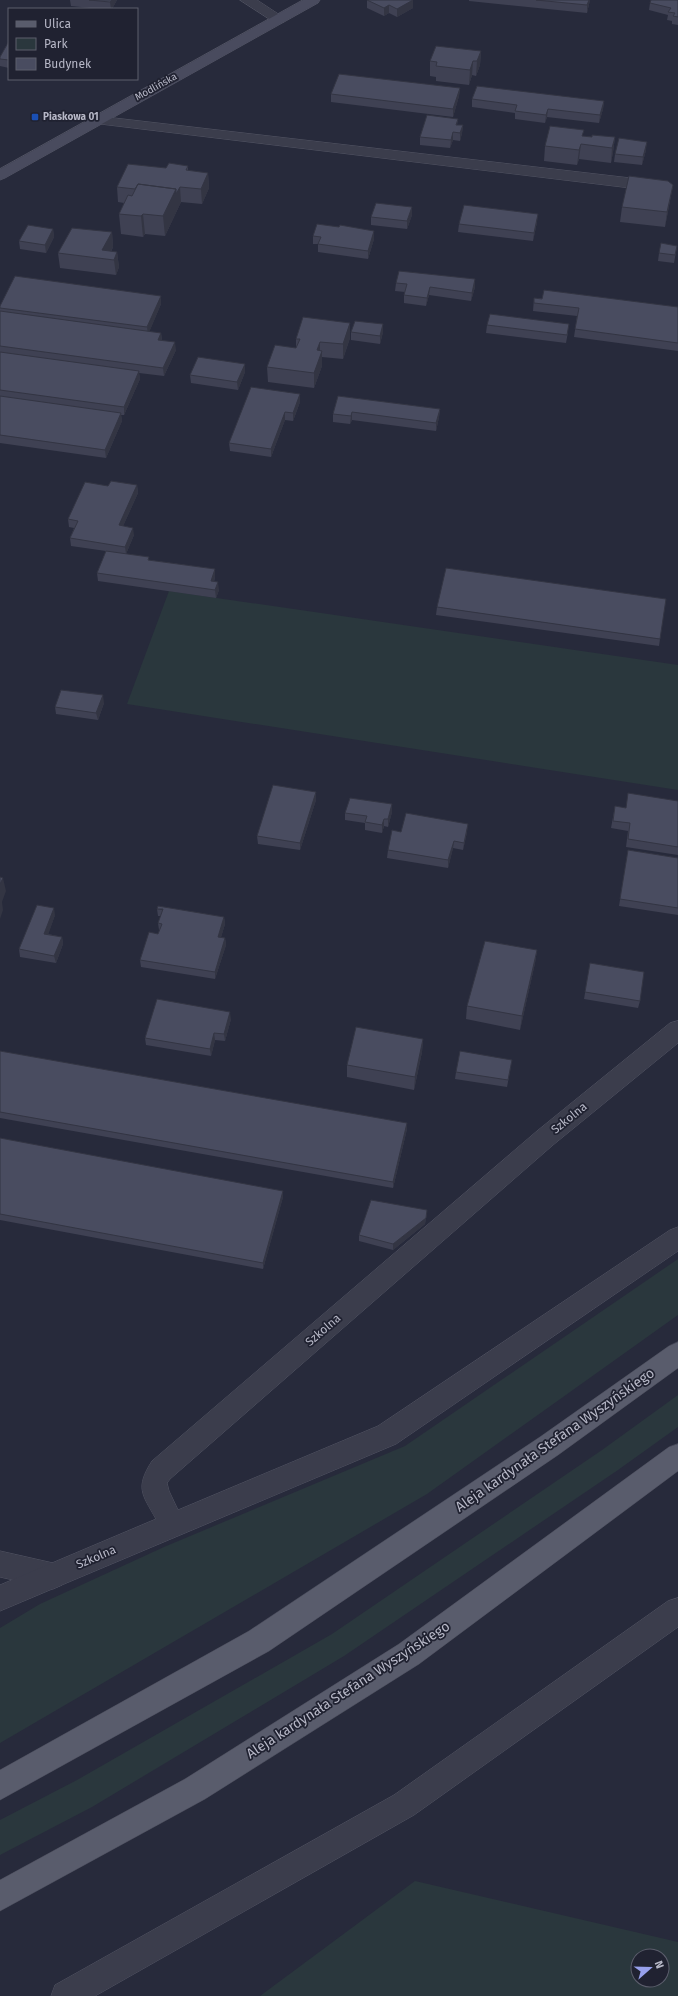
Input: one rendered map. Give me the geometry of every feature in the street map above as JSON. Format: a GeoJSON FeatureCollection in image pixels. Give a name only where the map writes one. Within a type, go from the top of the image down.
{"type":"FeatureCollection","features":[{"type":"Feature","properties":{"kind":"main road","name":"Modlińska"},"geometry":{"type":"LineString","coordinates":[[0,174],[313,0]]}},
{"type":"Feature","properties":{"kind":"main road","name":"Aleja kardynała Stefana Wyszyńskiego"},"geometry":{"type":"LineString","coordinates":[[0,1786],[259,1642],[549,1446],[678,1354]]}},
{"type":"Feature","properties":{"kind":"main road","name":"Aleja kardynała Stefana Wyszyńskiego"},"geometry":{"type":"LineString","coordinates":[[0,1896],[195,1789],[409,1654],[678,1456]]}},
{"type":"Feature","properties":{"kind":"street"},"geometry":{"type":"LineString","coordinates":[[247,0],[279,19]]}},
{"type":"Feature","properties":{"kind":"street"},"geometry":{"type":"LineString","coordinates":[[97,120],[639,184]]}},
{"type":"Feature","properties":{"kind":"street","name":"Szkolna"},"geometry":{"type":"LineString","coordinates":[[0,1598],[173,1526],[156,1494],[154,1482],[161,1470],[545,1138],[678,1030]]}},
{"type":"Feature","properties":{"kind":"street"},"geometry":{"type":"LineString","coordinates":[[173,1526],[387,1435],[678,1238]]}},
{"type":"Feature","properties":{"kind":"street"},"geometry":{"type":"LineString","coordinates":[[0,1564],[53,1576]]}},
{"type":"Feature","properties":{"kind":"street"},"geometry":{"type":"LineString","coordinates":[[66,1996],[404,1804],[678,1611]]}},
{"type":"Feature","properties":{"kind":"green space"},"geometry":{"type":"Polygon","coordinates":[[[169,591],[678,665],[678,790],[127,704],[169,591]]]}},
{"type":"Feature","properties":{"kind":"green space"},"geometry":{"type":"Polygon","coordinates":[[[678,1259],[678,1315],[427,1494],[0,1743],[0,1628],[40,1604],[164,1547],[405,1446],[678,1259]]]}},
{"type":"Feature","properties":{"kind":"green space"},"geometry":{"type":"Polygon","coordinates":[[[678,1395],[678,1427],[618,1470],[344,1656],[92,1807],[0,1855],[0,1820],[77,1780],[332,1634],[602,1450],[678,1395]]]}},
{"type":"Feature","properties":{"kind":"green space"},"geometry":{"type":"Polygon","coordinates":[[[415,1881],[678,1942],[678,1996],[260,1996],[415,1881]]]}},
{"type":"Feature","properties":{"kind":"building"},"geometry":{"type":"Polygon","coordinates":[[[89,0],[112,0],[110,2],[89,0]]]}},
{"type":"Feature","properties":{"kind":"building"},"geometry":{"type":"Polygon","coordinates":[[[367,0],[413,0],[397,9],[389,5],[384,8],[367,0]]]}},
{"type":"Feature","properties":{"kind":"building"},"geometry":{"type":"Polygon","coordinates":[[[536,0],[589,0],[587,5],[536,0]]]}},
{"type":"Feature","properties":{"kind":"building"},"geometry":{"type":"Polygon","coordinates":[[[651,0],[678,0],[678,17],[673,16],[675,13],[668,12],[671,8],[650,3],[651,0]]]}},
{"type":"Feature","properties":{"kind":"building"},"geometry":{"type":"Polygon","coordinates":[[[8,43],[8,60],[0,59],[8,43]]]}},
{"type":"Feature","properties":{"kind":"building"},"geometry":{"type":"Polygon","coordinates":[[[436,46],[481,51],[477,61],[473,61],[470,70],[436,66],[437,62],[430,61],[436,46]]]}},
{"type":"Feature","properties":{"kind":"building"},"geometry":{"type":"Polygon","coordinates":[[[339,74],[460,88],[453,109],[331,94],[339,74]]]}},
{"type":"Feature","properties":{"kind":"building"},"geometry":{"type":"Polygon","coordinates":[[[477,86],[604,101],[600,115],[548,109],[546,115],[515,111],[517,105],[472,99],[477,86]]]}},
{"type":"Feature","properties":{"kind":"building"},"geometry":{"type":"Polygon","coordinates":[[[427,115],[458,119],[456,125],[463,125],[460,133],[453,132],[451,140],[420,137],[427,115]]]}},
{"type":"Feature","properties":{"kind":"building"},"geometry":{"type":"Polygon","coordinates":[[[550,126],[584,130],[582,136],[592,137],[592,135],[615,137],[612,148],[581,144],[579,150],[545,146],[550,126]]]}},
{"type":"Feature","properties":{"kind":"building"},"geometry":{"type":"Polygon","coordinates":[[[619,138],[647,142],[643,157],[615,154],[619,138]]]}},
{"type":"Feature","properties":{"kind":"building"},"geometry":{"type":"Polygon","coordinates":[[[169,163],[188,166],[186,170],[208,173],[201,189],[180,187],[176,194],[176,189],[138,184],[135,189],[117,187],[128,164],[166,168],[169,163]]]}},
{"type":"Feature","properties":{"kind":"building"},"geometry":{"type":"Polygon","coordinates":[[[629,176],[668,181],[673,185],[667,212],[622,207],[629,176]]]}},
{"type":"Feature","properties":{"kind":"building"},"geometry":{"type":"Polygon","coordinates":[[[138,184],[176,189],[163,216],[119,214],[128,195],[132,196],[138,184]]]}},
{"type":"Feature","properties":{"kind":"building"},"geometry":{"type":"Polygon","coordinates":[[[376,203],[412,207],[407,221],[371,217],[376,203]]]}},
{"type":"Feature","properties":{"kind":"building"},"geometry":{"type":"Polygon","coordinates":[[[464,205],[538,214],[534,233],[459,224],[464,205]]]}},
{"type":"Feature","properties":{"kind":"building"},"geometry":{"type":"Polygon","coordinates":[[[317,224],[339,227],[340,225],[374,231],[368,251],[318,244],[321,237],[313,236],[317,224]]]}},
{"type":"Feature","properties":{"kind":"building"},"geometry":{"type":"Polygon","coordinates":[[[28,225],[53,229],[45,245],[19,241],[28,225]]]}},
{"type":"Feature","properties":{"kind":"building"},"geometry":{"type":"Polygon","coordinates":[[[72,228],[112,232],[102,250],[117,252],[114,260],[58,253],[72,228]]]}},
{"type":"Feature","properties":{"kind":"building"},"geometry":{"type":"Polygon","coordinates":[[[661,243],[677,246],[675,255],[659,253],[661,243]]]}},
{"type":"Feature","properties":{"kind":"building"},"geometry":{"type":"Polygon","coordinates":[[[399,271],[475,279],[472,293],[430,287],[427,298],[404,295],[407,284],[396,283],[399,271]]]}},
{"type":"Feature","properties":{"kind":"building"},"geometry":{"type":"Polygon","coordinates":[[[15,276],[161,296],[147,327],[0,308],[15,276]]]}},
{"type":"Feature","properties":{"kind":"building"},"geometry":{"type":"Polygon","coordinates":[[[544,290],[678,307],[678,343],[575,329],[579,308],[534,303],[534,298],[542,299],[544,290]]]}},
{"type":"Feature","properties":{"kind":"building"},"geometry":{"type":"Polygon","coordinates":[[[0,311],[161,333],[158,340],[175,342],[163,368],[0,346],[0,311]]]}},
{"type":"Feature","properties":{"kind":"building"},"geometry":{"type":"Polygon","coordinates":[[[490,314],[569,324],[567,335],[487,325],[490,314]]]}},
{"type":"Feature","properties":{"kind":"building"},"geometry":{"type":"Polygon","coordinates":[[[303,317],[350,323],[343,344],[320,342],[317,350],[322,351],[314,373],[267,367],[275,345],[296,348],[300,339],[296,339],[303,317]]]}},
{"type":"Feature","properties":{"kind":"building"},"geometry":{"type":"Polygon","coordinates":[[[355,321],[383,324],[380,336],[351,332],[355,321]]]}},
{"type":"Feature","properties":{"kind":"building"},"geometry":{"type":"Polygon","coordinates":[[[0,352],[139,371],[124,407],[0,390],[0,352]]]}},
{"type":"Feature","properties":{"kind":"building"},"geometry":{"type":"Polygon","coordinates":[[[198,357],[245,364],[237,382],[190,375],[198,357]]]}},
{"type":"Feature","properties":{"kind":"building"},"geometry":{"type":"Polygon","coordinates":[[[251,387],[300,394],[293,413],[285,412],[271,449],[229,443],[251,387]]]}},
{"type":"Feature","properties":{"kind":"building"},"geometry":{"type":"Polygon","coordinates":[[[0,396],[121,413],[105,450],[0,435],[0,396]]]}},
{"type":"Feature","properties":{"kind":"building"},"geometry":{"type":"Polygon","coordinates":[[[338,396],[440,409],[436,423],[352,412],[351,416],[333,414],[338,396]]]}},
{"type":"Feature","properties":{"kind":"building"},"geometry":{"type":"Polygon","coordinates":[[[111,481],[137,485],[119,525],[133,528],[125,547],[70,538],[78,521],[68,519],[85,482],[108,486],[111,481]]]}},
{"type":"Feature","properties":{"kind":"building"},"geometry":{"type":"Polygon","coordinates":[[[106,551],[149,557],[148,560],[215,569],[211,581],[218,582],[215,590],[97,573],[106,551]]]}},
{"type":"Feature","properties":{"kind":"building"},"geometry":{"type":"Polygon","coordinates":[[[446,568],[666,599],[660,639],[437,607],[446,568]]]}},
{"type":"Feature","properties":{"kind":"building"},"geometry":{"type":"Polygon","coordinates":[[[61,690],[103,695],[96,713],[55,707],[61,690]]]}},
{"type":"Feature","properties":{"kind":"building"},"geometry":{"type":"Polygon","coordinates":[[[273,785],[316,792],[300,843],[257,836],[273,785]]]}},
{"type":"Feature","properties":{"kind":"building"},"geometry":{"type":"Polygon","coordinates":[[[628,793],[678,801],[678,847],[628,839],[630,823],[613,821],[615,806],[626,808],[628,793]]]}},
{"type":"Feature","properties":{"kind":"building"},"geometry":{"type":"Polygon","coordinates":[[[350,798],[392,804],[388,819],[384,819],[382,825],[365,822],[367,816],[345,813],[350,798]]]}},
{"type":"Feature","properties":{"kind":"building"},"geometry":{"type":"Polygon","coordinates":[[[406,813],[468,824],[464,843],[454,841],[448,860],[388,850],[392,830],[401,832],[406,813]]]}},
{"type":"Feature","properties":{"kind":"building"},"geometry":{"type":"Polygon","coordinates":[[[628,850],[678,858],[678,908],[620,899],[628,850]]]}},
{"type":"Feature","properties":{"kind":"building"},"geometry":{"type":"Polygon","coordinates":[[[0,877],[3,878],[0,884],[0,877]]]}},
{"type":"Feature","properties":{"kind":"building"},"geometry":{"type":"Polygon","coordinates":[[[37,905],[54,908],[44,934],[62,937],[54,956],[19,949],[37,905]]]}},
{"type":"Feature","properties":{"kind":"building"},"geometry":{"type":"Polygon","coordinates":[[[158,906],[224,917],[218,937],[225,938],[215,972],[140,960],[149,932],[158,934],[162,924],[158,923],[163,909],[157,909],[158,906]]]}},
{"type":"Feature","properties":{"kind":"building"},"geometry":{"type":"Polygon","coordinates":[[[485,941],[537,950],[522,1016],[467,1006],[485,941]]]}},
{"type":"Feature","properties":{"kind":"building"},"geometry":{"type":"Polygon","coordinates":[[[590,963],[644,972],[640,1001],[585,992],[590,963]]]}},
{"type":"Feature","properties":{"kind":"building"},"geometry":{"type":"Polygon","coordinates":[[[157,999],[230,1012],[224,1034],[214,1033],[210,1049],[145,1038],[157,999]]]}},
{"type":"Feature","properties":{"kind":"building"},"geometry":{"type":"Polygon","coordinates":[[[356,1027],[423,1039],[415,1077],[347,1065],[356,1027]]]}},
{"type":"Feature","properties":{"kind":"building"},"geometry":{"type":"Polygon","coordinates":[[[0,1051],[407,1123],[393,1182],[0,1112],[0,1051]]]}},
{"type":"Feature","properties":{"kind":"building"},"geometry":{"type":"Polygon","coordinates":[[[460,1051],[512,1060],[508,1080],[456,1072],[460,1051]]]}},
{"type":"Feature","properties":{"kind":"building"},"geometry":{"type":"Polygon","coordinates":[[[0,1138],[283,1191],[263,1263],[0,1214],[0,1138]]]}},
{"type":"Feature","properties":{"kind":"building"},"geometry":{"type":"Polygon","coordinates":[[[371,1200],[427,1210],[426,1218],[393,1244],[359,1235],[371,1200]]]}},
{"type":"Feature","properties":{"kind":"place","name":"Piaskowa 01"},"geometry":{"type":"Point","coordinates":[35,117]}}]}
